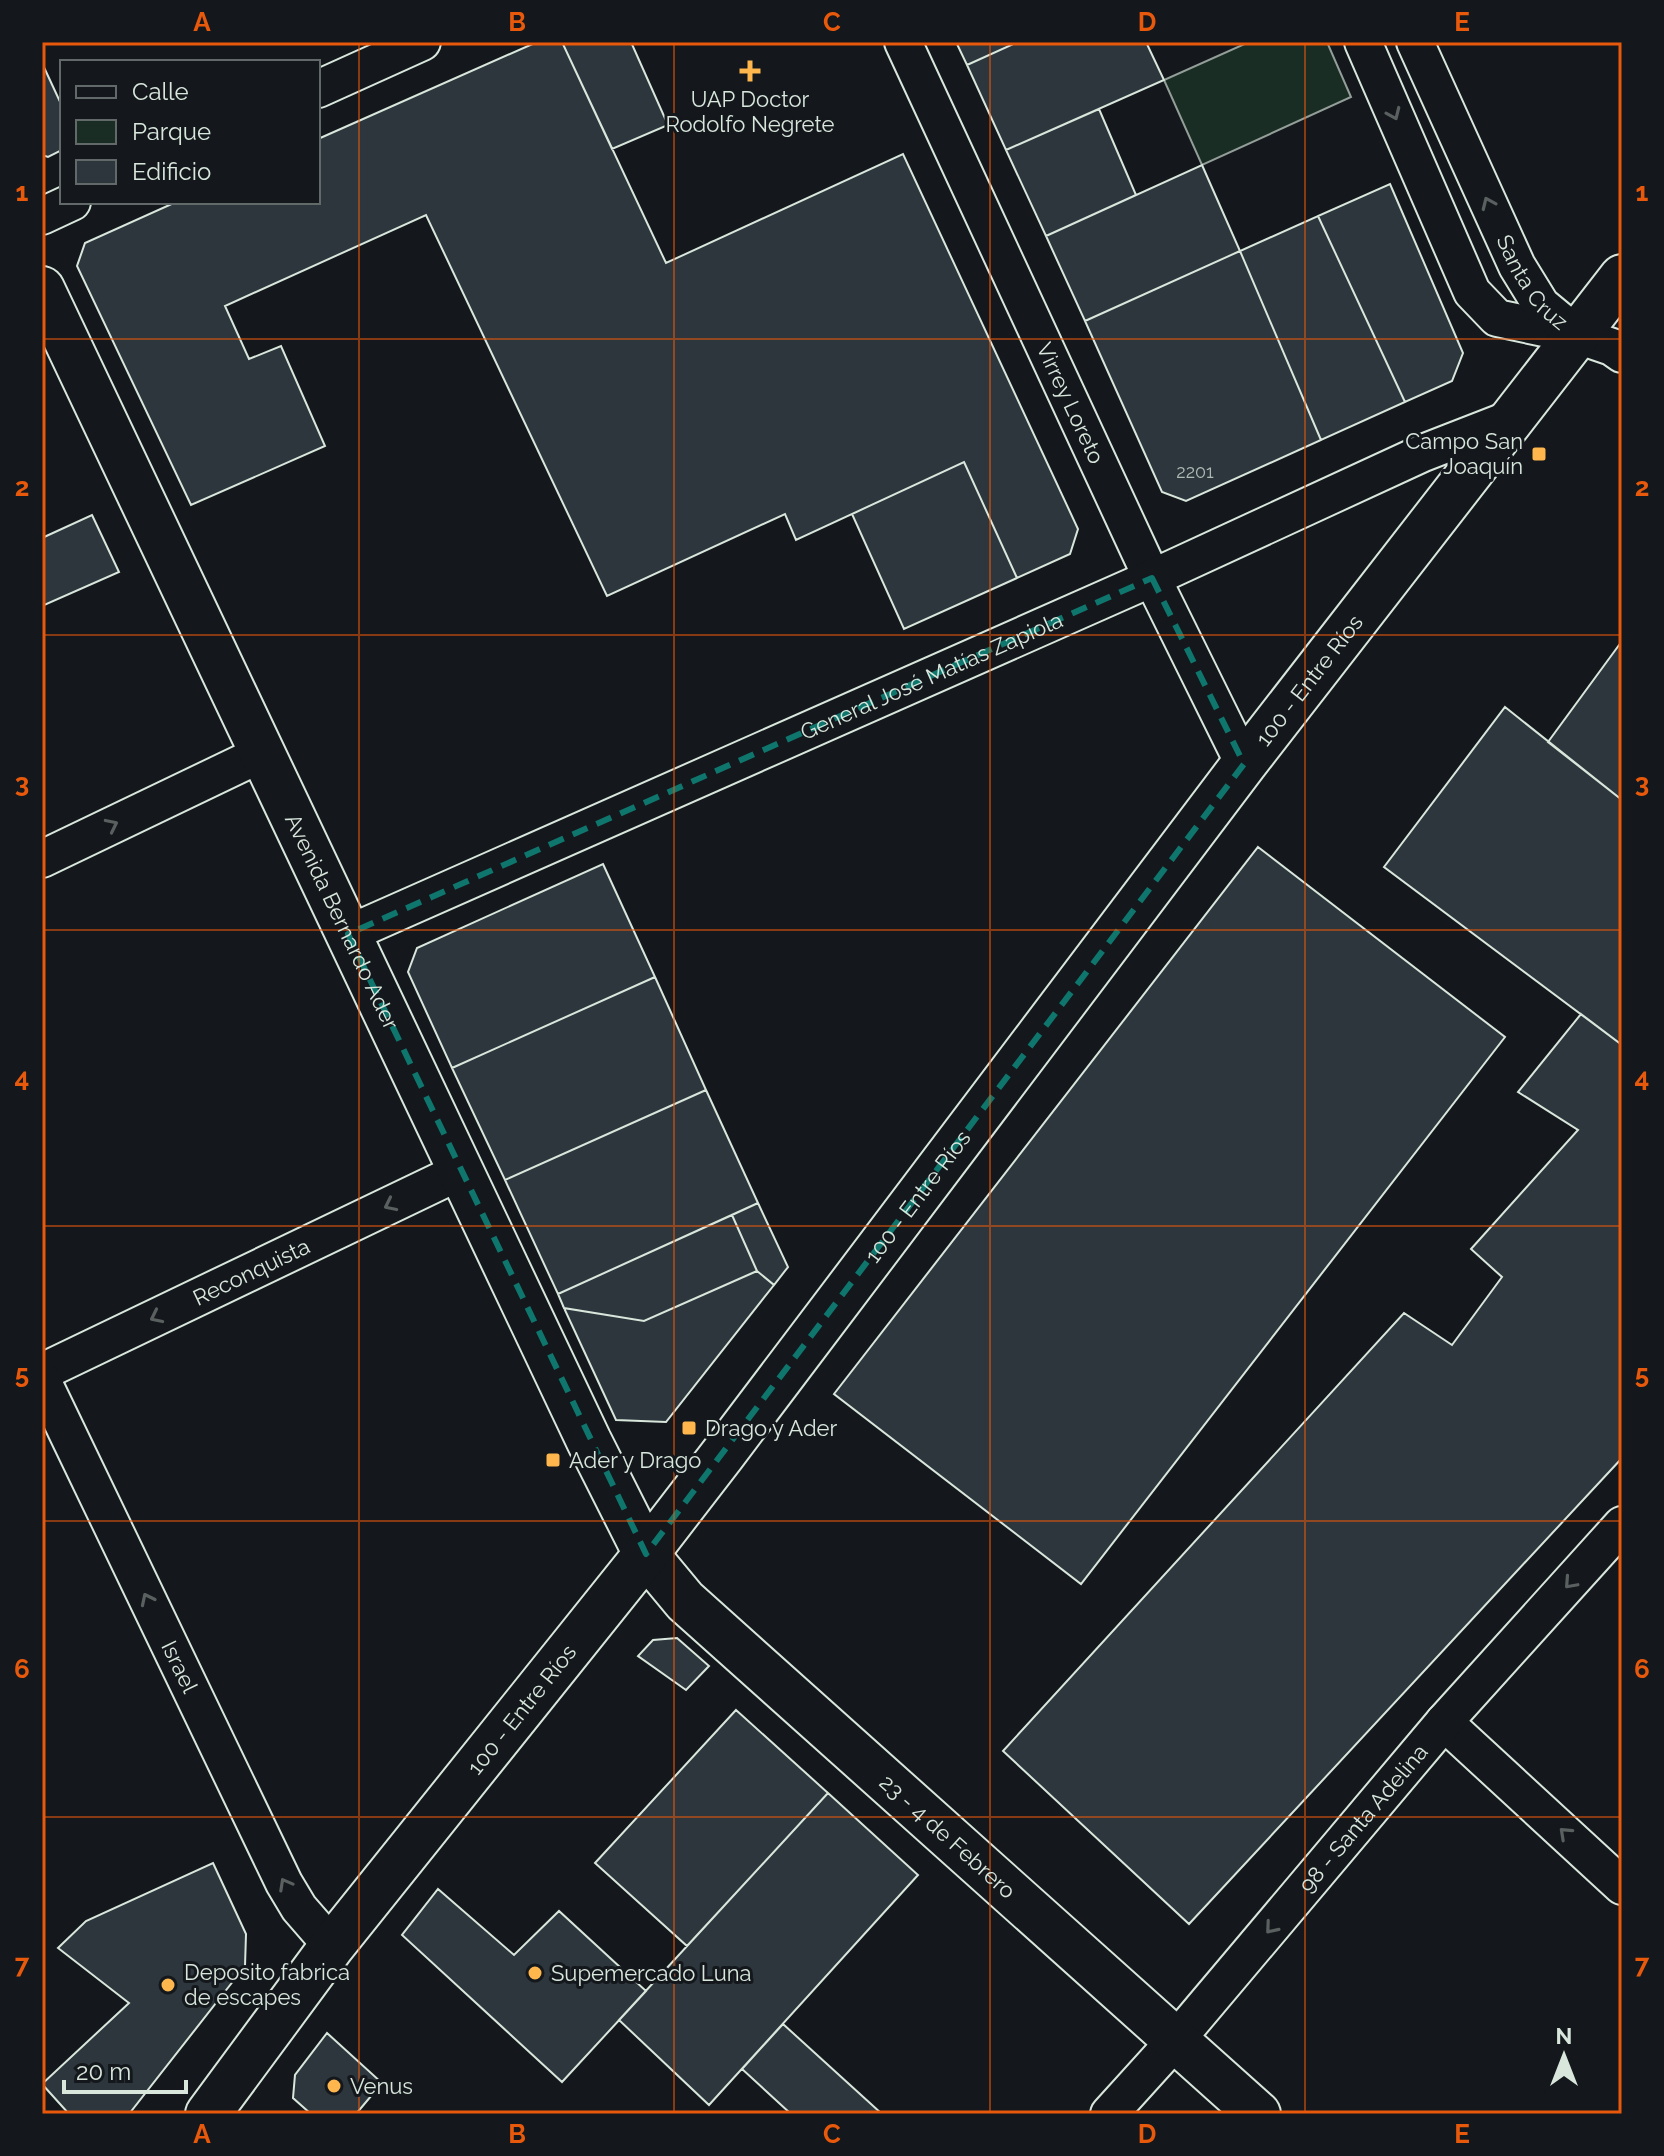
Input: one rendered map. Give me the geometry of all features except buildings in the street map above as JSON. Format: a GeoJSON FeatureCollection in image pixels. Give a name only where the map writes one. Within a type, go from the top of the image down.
{"type":"FeatureCollection","features":[{"type":"Feature","properties":{"kind":"main road","name":"100 - Entre Ríos"},"geometry":{"type":"LineString","coordinates":[[226,2108],[332,1946],[646,1554],[1244,764],[1622,277]]}},
{"type":"Feature","properties":{"kind":"main road","name":"Avenida Bernardo Ader"},"geometry":{"type":"LineString","coordinates":[[42,289],[604,1473],[646,1554]]}},
{"type":"Feature","properties":{"kind":"main road","name":"23 - 4 de Febrero"},"geometry":{"type":"LineString","coordinates":[[646,1554],[685,1601],[1258,2114]]}},
{"type":"Feature","properties":{"kind":"street"},"geometry":{"type":"LineString","coordinates":[[320,87],[353,56],[422,42]]}},
{"type":"Feature","properties":{"kind":"street","name":"Virrey Loreto"},"geometry":{"type":"LineString","coordinates":[[903,42],[1152,578],[1244,764]]}},
{"type":"Feature","properties":{"kind":"street","name":"Santa Cruz"},"geometry":{"type":"LineString","coordinates":[[1363,42],[1472,292],[1497,318],[1577,335]]}},
{"type":"Feature","properties":{"kind":"street","name":"Santa Cruz"},"geometry":{"type":"LineString","coordinates":[[1415,42],[1517,266],[1541,305],[1577,335]]}},
{"type":"Feature","properties":{"kind":"street"},"geometry":{"type":"LineString","coordinates":[[42,216],[68,204]]}},
{"type":"Feature","properties":{"kind":"street"},"geometry":{"type":"LineString","coordinates":[[1577,335],[1612,347],[1622,354]]}},
{"type":"Feature","properties":{"kind":"street","name":"General José Matías Zapiola"},"geometry":{"type":"LineString","coordinates":[[348,934],[1152,578],[1423,453],[1513,418]]}},
{"type":"Feature","properties":{"kind":"street"},"geometry":{"type":"LineString","coordinates":[[42,859],[263,753]]}},
{"type":"Feature","properties":{"kind":"street","name":"Reconquista"},"geometry":{"type":"LineString","coordinates":[[42,1372],[461,1171]]}},
{"type":"Feature","properties":{"kind":"street","name":"Israel"},"geometry":{"type":"LineString","coordinates":[[42,1380],[284,1883],[299,1908],[332,1946]]}},
{"type":"Feature","properties":{"kind":"street","name":"98 - Santa Adelina"},"geometry":{"type":"LineString","coordinates":[[1109,2114],[1176,2040],[1444,1722],[1622,1525]]}},
{"type":"Feature","properties":{"kind":"street"},"geometry":{"type":"LineString","coordinates":[[1444,1722],[1622,1886]]}},
{"type":"Feature","properties":{"kind":"highlighted area"},"geometry":{"type":"Polygon","coordinates":[[[1152,578],[1244,764],[646,1554],[348,934],[1152,578]]]}},
{"type":"Feature","properties":{"kind":"green space"},"geometry":{"type":"Polygon","coordinates":[[[1249,42],[1327,42],[1351,97],[1202,165],[1164,80],[1249,42]]]}},
{"type":"Feature","properties":{"kind":"place","name":"UAP Doctor Rodolfo Negrete"},"geometry":{"type":"Point","coordinates":[750,71]}},
{"type":"Feature","properties":{"kind":"place","name":"Campo San Joaquín"},"geometry":{"type":"Point","coordinates":[1539,454]}},
{"type":"Feature","properties":{"kind":"place","name":"Drago y Ader"},"geometry":{"type":"Point","coordinates":[689,1428]}},
{"type":"Feature","properties":{"kind":"place","name":"Ader y Drago"},"geometry":{"type":"Point","coordinates":[553,1460]}},
{"type":"Feature","properties":{"kind":"place","name":"Supemercado Luna"},"geometry":{"type":"Point","coordinates":[535,1973]}},
{"type":"Feature","properties":{"kind":"place","name":"Deposito fabrica de escapes"},"geometry":{"type":"Point","coordinates":[168,1985]}},
{"type":"Feature","properties":{"kind":"place","name":"Venus"},"geometry":{"type":"Point","coordinates":[334,2086]}}]}
